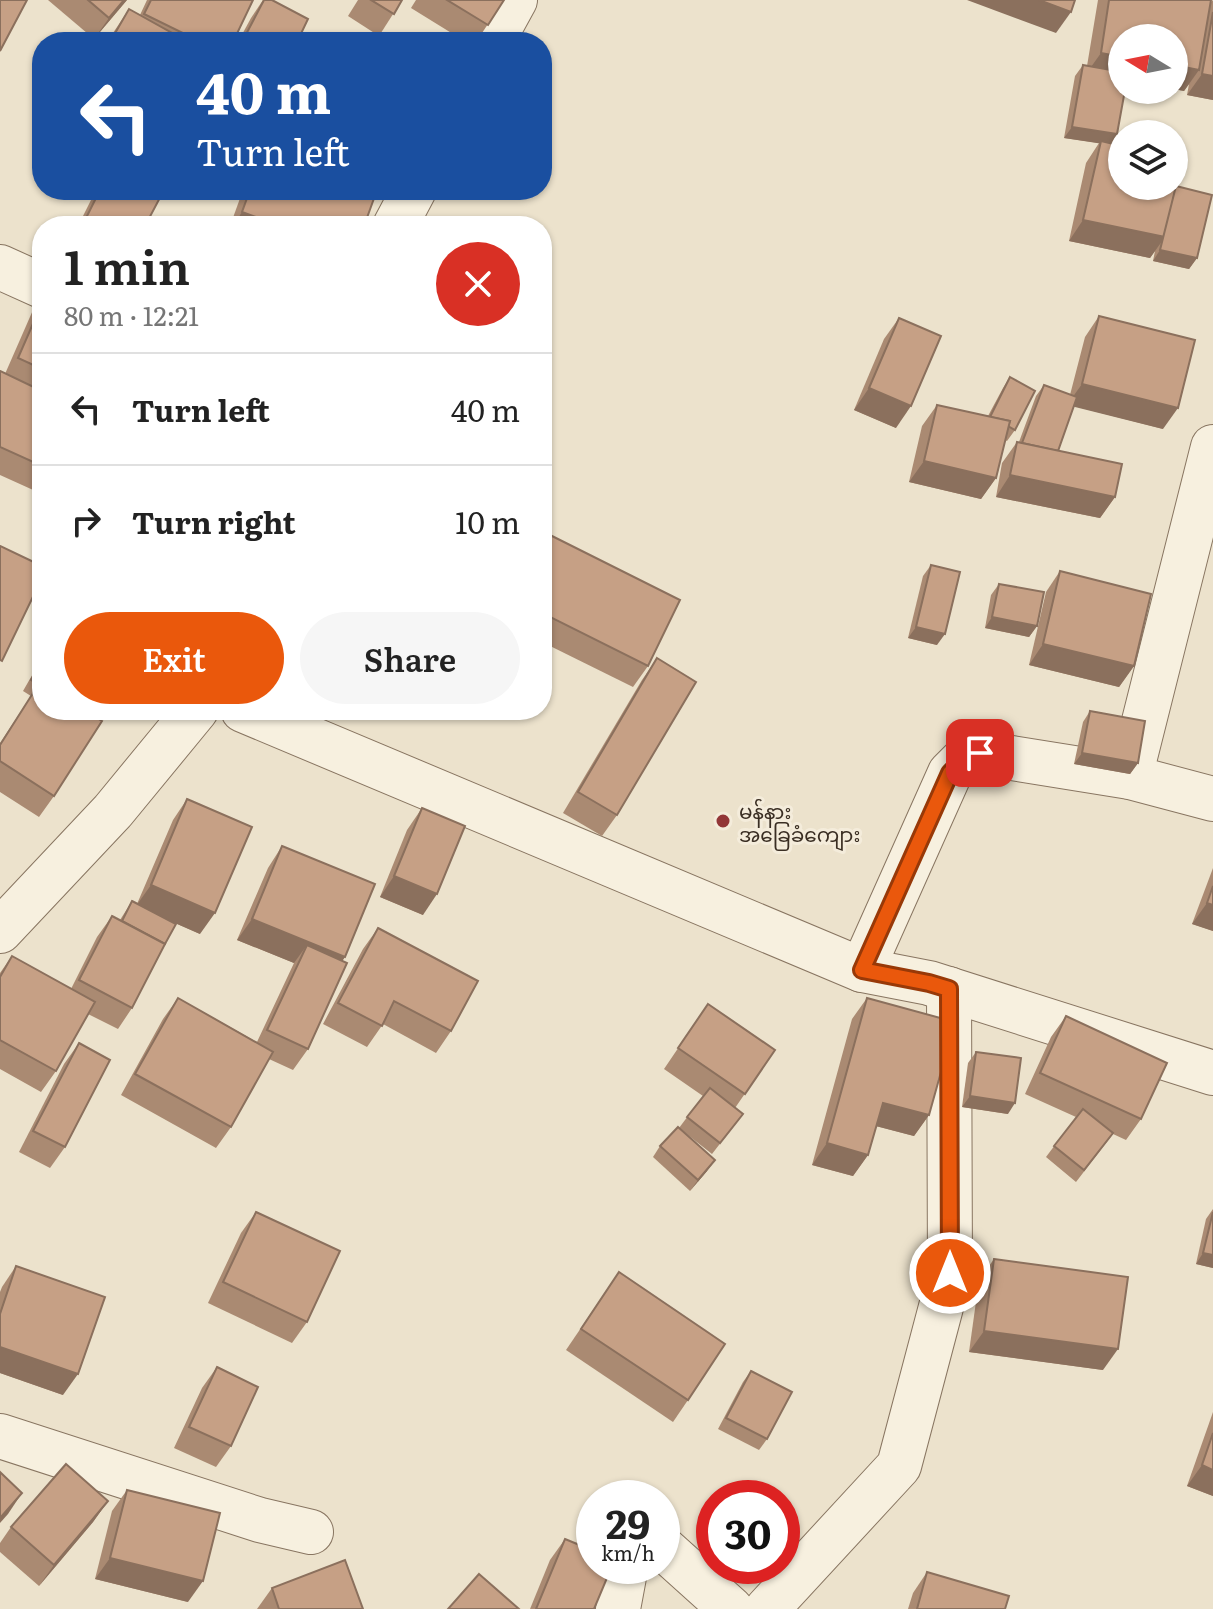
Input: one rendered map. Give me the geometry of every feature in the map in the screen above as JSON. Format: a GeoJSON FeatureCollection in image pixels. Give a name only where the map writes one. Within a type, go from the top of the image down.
{"type":"FeatureCollection","features":[{"type":"Feature","properties":{"kind":"street"},"geometry":{"type":"LineString","coordinates":[[497,32],[515,0]]}},
{"type":"Feature","properties":{"kind":"street"},"geometry":{"type":"LineString","coordinates":[[0,267],[32,281]]}},
{"type":"Feature","properties":{"kind":"street"},"geometry":{"type":"LineString","coordinates":[[1130,777],[1213,447]]}},
{"type":"Feature","properties":{"kind":"street"},"geometry":{"type":"LineString","coordinates":[[0,931],[113,811],[188,720]]}},
{"type":"Feature","properties":{"kind":"street"},"geometry":{"type":"LineString","coordinates":[[267,720],[862,970],[929,983],[1213,1073]]}},
{"type":"Feature","properties":{"kind":"street"},"geometry":{"type":"LineString","coordinates":[[862,970],[950,773],[966,757],[980,753],[1130,777],[1213,799]]}},
{"type":"Feature","properties":{"kind":"street"},"geometry":{"type":"LineString","coordinates":[[767,1609],[899,1466],[950,1273],[949,989]]}},
{"type":"Feature","properties":{"kind":"street"},"geometry":{"type":"LineString","coordinates":[[0,1436],[260,1520],[311,1532]]}},
{"type":"Feature","properties":{"kind":"street"},"geometry":{"type":"LineString","coordinates":[[680,1563],[731,1609]]}},
{"type":"Feature","properties":{"kind":"street"},"geometry":{"type":"LineString","coordinates":[[618,1609],[623,1584]]}},
{"type":"Feature","properties":{"kind":"building"},"geometry":{"type":"Polygon","coordinates":[[[0,0],[27,0],[0,51],[0,0]]]}},
{"type":"Feature","properties":{"kind":"building"},"geometry":{"type":"Polygon","coordinates":[[[88,0],[124,0],[109,18],[88,0]]]}},
{"type":"Feature","properties":{"kind":"building"},"geometry":{"type":"Polygon","coordinates":[[[151,0],[253,0],[238,32],[181,32],[144,14],[151,0]]]}},
{"type":"Feature","properties":{"kind":"building"},"geometry":{"type":"Polygon","coordinates":[[[264,0],[272,0],[308,19],[302,32],[247,32],[264,0]]]}},
{"type":"Feature","properties":{"kind":"building"},"geometry":{"type":"Polygon","coordinates":[[[371,0],[402,0],[394,14],[371,0]]]}},
{"type":"Feature","properties":{"kind":"building"},"geometry":{"type":"Polygon","coordinates":[[[447,0],[504,0],[488,25],[447,0]]]}},
{"type":"Feature","properties":{"kind":"building"},"geometry":{"type":"Polygon","coordinates":[[[1039,0],[1075,0],[1071,12],[1039,0]]]}},
{"type":"Feature","properties":{"kind":"building"},"geometry":{"type":"Polygon","coordinates":[[[1109,0],[1211,0],[1199,70],[1188,68],[1188,24],[1108,24],[1108,54],[1101,53],[1109,0]]]}},
{"type":"Feature","properties":{"kind":"building"},"geometry":{"type":"Polygon","coordinates":[[[129,9],[170,32],[116,32],[129,9]]]}},
{"type":"Feature","properties":{"kind":"building"},"geometry":{"type":"Polygon","coordinates":[[[1213,12],[1213,76],[1202,74],[1213,12]]]}},
{"type":"Feature","properties":{"kind":"building"},"geometry":{"type":"Polygon","coordinates":[[[1083,65],[1108,69],[1108,104],[1122,104],[1120,120],[1108,120],[1108,133],[1072,127],[1083,65]]]}},
{"type":"Feature","properties":{"kind":"building"},"geometry":{"type":"Polygon","coordinates":[[[1101,141],[1108,143],[1108,200],[1173,200],[1165,237],[1083,220],[1101,141]]]}},
{"type":"Feature","properties":{"kind":"building"},"geometry":{"type":"Polygon","coordinates":[[[1188,189],[1212,195],[1197,258],[1160,250],[1172,200],[1188,200],[1188,189]]]}},
{"type":"Feature","properties":{"kind":"building"},"geometry":{"type":"Polygon","coordinates":[[[95,200],[159,200],[150,216],[87,216],[95,200]]]}},
{"type":"Feature","properties":{"kind":"building"},"geometry":{"type":"Polygon","coordinates":[[[246,200],[373,200],[368,216],[253,216],[242,212],[246,200]]]}},
{"type":"Feature","properties":{"kind":"building"},"geometry":{"type":"Polygon","coordinates":[[[1099,316],[1195,340],[1178,408],[1082,384],[1099,316]]]}},
{"type":"Feature","properties":{"kind":"building"},"geometry":{"type":"Polygon","coordinates":[[[899,318],[941,336],[911,406],[869,388],[899,318]]]}},
{"type":"Feature","properties":{"kind":"building"},"geometry":{"type":"Polygon","coordinates":[[[32,326],[32,364],[18,358],[32,326]]]}},
{"type":"Feature","properties":{"kind":"building"},"geometry":{"type":"Polygon","coordinates":[[[0,371],[32,386],[32,461],[0,447],[0,371]]]}},
{"type":"Feature","properties":{"kind":"building"},"geometry":{"type":"Polygon","coordinates":[[[1010,377],[1035,391],[1015,430],[1008,426],[1010,421],[990,417],[1010,377]]]}},
{"type":"Feature","properties":{"kind":"building"},"geometry":{"type":"Polygon","coordinates":[[[1044,385],[1077,397],[1058,451],[1022,443],[1044,385]]]}},
{"type":"Feature","properties":{"kind":"building"},"geometry":{"type":"Polygon","coordinates":[[[937,405],[1010,421],[996,478],[924,461],[937,405]]]}},
{"type":"Feature","properties":{"kind":"building"},"geometry":{"type":"Polygon","coordinates":[[[1017,442],[1122,464],[1115,497],[1010,475],[1017,442]]]}},
{"type":"Feature","properties":{"kind":"building"},"geometry":{"type":"Polygon","coordinates":[[[552,536],[680,600],[648,666],[552,618],[552,536]]]}},
{"type":"Feature","properties":{"kind":"building"},"geometry":{"type":"Polygon","coordinates":[[[0,546],[32,561],[32,599],[0,660],[0,546]]]}},
{"type":"Feature","properties":{"kind":"building"},"geometry":{"type":"Polygon","coordinates":[[[931,565],[960,572],[945,634],[916,627],[931,565]]]}},
{"type":"Feature","properties":{"kind":"building"},"geometry":{"type":"Polygon","coordinates":[[[1060,571],[1151,594],[1134,666],[1043,644],[1060,571]]]}},
{"type":"Feature","properties":{"kind":"building"},"geometry":{"type":"Polygon","coordinates":[[[999,584],[1044,592],[1037,626],[992,617],[999,584]]]}},
{"type":"Feature","properties":{"kind":"building"},"geometry":{"type":"Polygon","coordinates":[[[657,658],[696,682],[617,815],[578,792],[657,658]]]}},
{"type":"Feature","properties":{"kind":"building"},"geometry":{"type":"Polygon","coordinates":[[[32,695],[32,720],[102,721],[54,796],[0,761],[0,745],[32,695]]]}},
{"type":"Feature","properties":{"kind":"building"},"geometry":{"type":"Polygon","coordinates":[[[1090,711],[1145,721],[1138,763],[1082,753],[1090,711]]]}},
{"type":"Feature","properties":{"kind":"building"},"geometry":{"type":"Polygon","coordinates":[[[187,799],[252,827],[215,913],[151,885],[187,799]]]}},
{"type":"Feature","properties":{"kind":"building"},"geometry":{"type":"Polygon","coordinates":[[[422,808],[465,826],[437,894],[394,876],[422,808]]]}},
{"type":"Feature","properties":{"kind":"building"},"geometry":{"type":"Polygon","coordinates":[[[282,846],[375,884],[345,957],[252,919],[282,846]]]}},
{"type":"Feature","properties":{"kind":"building"},"geometry":{"type":"Polygon","coordinates":[[[1213,886],[1213,905],[1207,903],[1213,886]]]}},
{"type":"Feature","properties":{"kind":"building"},"geometry":{"type":"Polygon","coordinates":[[[132,901],[176,924],[165,944],[122,921],[132,901]]]}},
{"type":"Feature","properties":{"kind":"building"},"geometry":{"type":"Polygon","coordinates":[[[112,916],[165,944],[132,1008],[79,980],[112,916]]]}},
{"type":"Feature","properties":{"kind":"building"},"geometry":{"type":"Polygon","coordinates":[[[378,928],[478,981],[451,1031],[394,1001],[382,1026],[338,1003],[378,928]]]}},
{"type":"Feature","properties":{"kind":"building"},"geometry":{"type":"Polygon","coordinates":[[[307,945],[347,963],[308,1049],[267,1030],[307,945]]]}},
{"type":"Feature","properties":{"kind":"building"},"geometry":{"type":"Polygon","coordinates":[[[12,956],[95,1002],[56,1071],[0,1040],[0,977],[12,956]]]}},
{"type":"Feature","properties":{"kind":"building"},"geometry":{"type":"Polygon","coordinates":[[[178,998],[273,1052],[231,1127],[135,1074],[178,998]]]}},
{"type":"Feature","properties":{"kind":"building"},"geometry":{"type":"Polygon","coordinates":[[[867,998],[955,1022],[929,1115],[883,1103],[868,1155],[827,1143],[867,998]]]}},
{"type":"Feature","properties":{"kind":"building"},"geometry":{"type":"Polygon","coordinates":[[[708,1004],[775,1050],[745,1094],[678,1048],[708,1004]]]}},
{"type":"Feature","properties":{"kind":"building"},"geometry":{"type":"Polygon","coordinates":[[[1066,1016],[1167,1063],[1141,1119],[1040,1073],[1066,1016]]]}},
{"type":"Feature","properties":{"kind":"building"},"geometry":{"type":"Polygon","coordinates":[[[79,1043],[110,1060],[65,1147],[33,1131],[79,1043]]]}},
{"type":"Feature","properties":{"kind":"building"},"geometry":{"type":"Polygon","coordinates":[[[976,1052],[1021,1058],[1015,1103],[970,1096],[976,1052]]]}},
{"type":"Feature","properties":{"kind":"building"},"geometry":{"type":"Polygon","coordinates":[[[710,1088],[743,1114],[720,1143],[687,1117],[710,1088]]]}},
{"type":"Feature","properties":{"kind":"building"},"geometry":{"type":"Polygon","coordinates":[[[1083,1109],[1113,1133],[1084,1170],[1054,1146],[1083,1109]]]}},
{"type":"Feature","properties":{"kind":"building"},"geometry":{"type":"Polygon","coordinates":[[[678,1127],[715,1160],[698,1180],[660,1146],[678,1127]]]}},
{"type":"Feature","properties":{"kind":"building"},"geometry":{"type":"Polygon","coordinates":[[[256,1212],[340,1251],[307,1322],[223,1282],[256,1212]]]}},
{"type":"Feature","properties":{"kind":"building"},"geometry":{"type":"Polygon","coordinates":[[[1213,1212],[1213,1255],[1203,1253],[1213,1212]]]}},
{"type":"Feature","properties":{"kind":"building"},"geometry":{"type":"Polygon","coordinates":[[[994,1259],[1128,1277],[1118,1349],[984,1331],[994,1259]]]}},
{"type":"Feature","properties":{"kind":"building"},"geometry":{"type":"Polygon","coordinates":[[[16,1266],[105,1297],[78,1374],[0,1347],[0,1314],[16,1266]]]}},
{"type":"Feature","properties":{"kind":"building"},"geometry":{"type":"Polygon","coordinates":[[[619,1272],[725,1344],[688,1400],[581,1329],[619,1272]]]}},
{"type":"Feature","properties":{"kind":"building"},"geometry":{"type":"Polygon","coordinates":[[[217,1367],[258,1387],[231,1446],[189,1427],[217,1367]]]}},
{"type":"Feature","properties":{"kind":"building"},"geometry":{"type":"Polygon","coordinates":[[[751,1371],[792,1392],[767,1439],[726,1418],[751,1371]]]}},
{"type":"Feature","properties":{"kind":"building"},"geometry":{"type":"Polygon","coordinates":[[[1213,1433],[1213,1470],[1202,1465],[1213,1433]]]}},
{"type":"Feature","properties":{"kind":"building"},"geometry":{"type":"Polygon","coordinates":[[[66,1464],[108,1501],[54,1565],[11,1527],[66,1464]]]}},
{"type":"Feature","properties":{"kind":"building"},"geometry":{"type":"Polygon","coordinates":[[[0,1472],[22,1493],[0,1518],[0,1472]]]}},
{"type":"Feature","properties":{"kind":"building"},"geometry":{"type":"Polygon","coordinates":[[[127,1490],[220,1513],[203,1581],[110,1558],[127,1490]]]}},
{"type":"Feature","properties":{"kind":"building"},"geometry":{"type":"Polygon","coordinates":[[[565,1539],[576,1544],[576,1584],[604,1584],[594,1609],[536,1609],[565,1539]]]}},
{"type":"Feature","properties":{"kind":"building"},"geometry":{"type":"Polygon","coordinates":[[[345,1560],[363,1609],[279,1609],[272,1588],[345,1560]]]}},
{"type":"Feature","properties":{"kind":"building"},"geometry":{"type":"Polygon","coordinates":[[[927,1572],[1009,1596],[1005,1609],[917,1609],[927,1572]]]}},
{"type":"Feature","properties":{"kind":"building"},"geometry":{"type":"Polygon","coordinates":[[[479,1574],[519,1609],[448,1609],[479,1574]]]}},
{"type":"Feature","properties":{"kind":"place","name":"မန်နား အခြေခံကျေား"},"geometry":{"type":"Point","coordinates":[723,821]}},
{"type":"Feature","properties":{"kind":"route"},"geometry":{"type":"LineString","coordinates":[[950,1273],[949,989],[862,970],[950,773],[966,757],[980,753]]}}]}
